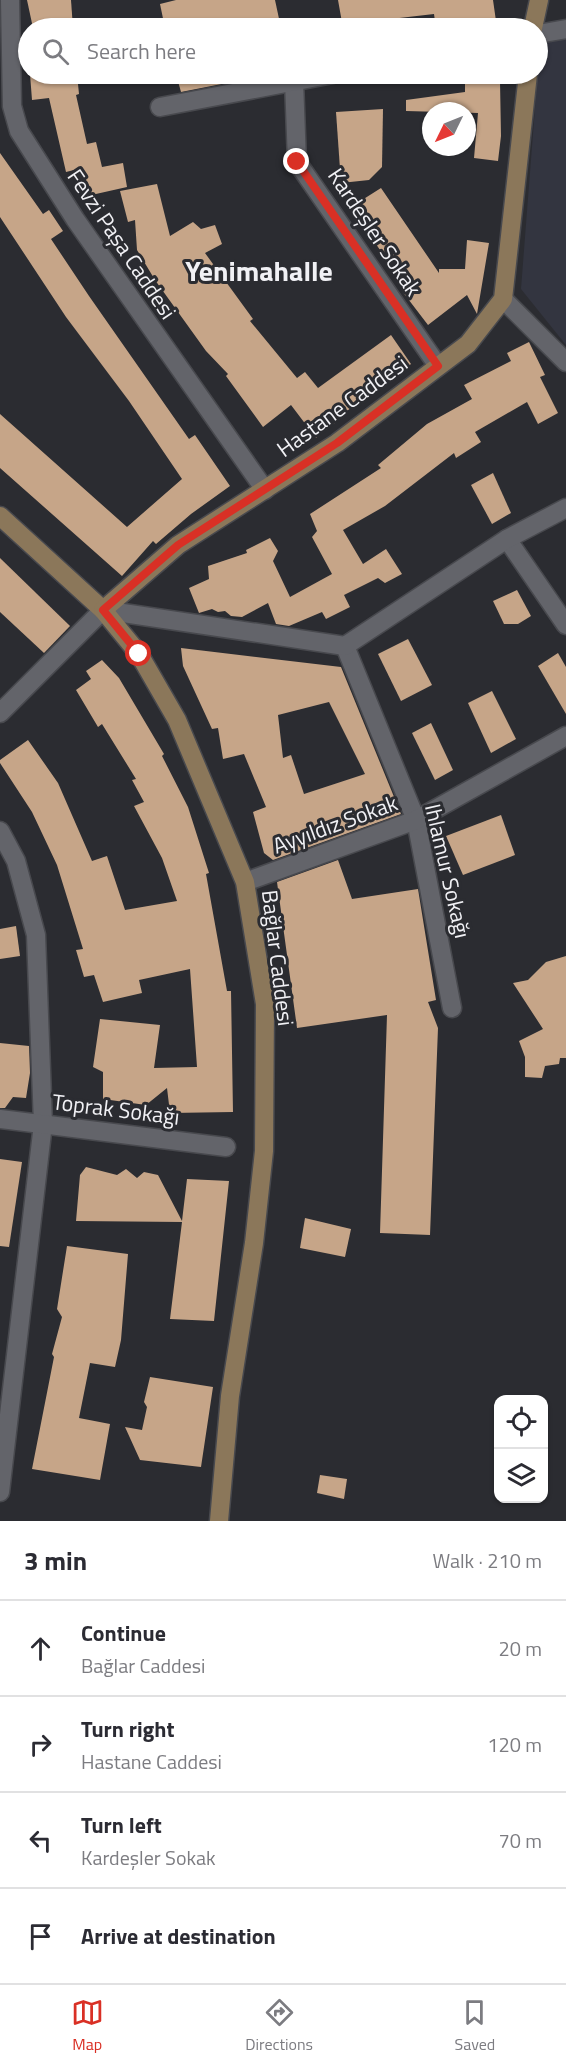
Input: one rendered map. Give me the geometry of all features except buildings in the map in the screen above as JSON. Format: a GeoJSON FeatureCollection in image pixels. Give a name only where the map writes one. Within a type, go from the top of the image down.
{"type":"FeatureCollection","features":[{"type":"Feature","properties":{"kind":"main road"},"geometry":{"type":"LineString","coordinates":[[536,18],[539,0]]}},
{"type":"Feature","properties":{"kind":"main road"},"geometry":{"type":"LineString","coordinates":[[503,299],[527,84]]}},
{"type":"Feature","properties":{"kind":"main road","name":"Hastane Caddesi"},"geometry":{"type":"LineString","coordinates":[[103,610],[178,545],[337,443],[468,344],[503,299]]}},
{"type":"Feature","properties":{"kind":"main road","name":"Bağlar Caddesi"},"geometry":{"type":"LineString","coordinates":[[0,516],[103,610],[139,654],[177,720],[245,882],[264,1004],[264,1151],[254,1243],[230,1396],[219,1521]]}},
{"type":"Feature","properties":{"kind":"street","name":"Fevzi Paşa Caddesi"},"geometry":{"type":"LineString","coordinates":[[10,0],[12,106],[19,131],[75,219],[265,490]]}},
{"type":"Feature","properties":{"kind":"street"},"geometry":{"type":"LineString","coordinates":[[548,31],[566,29]]}},
{"type":"Feature","properties":{"kind":"street"},"geometry":{"type":"LineString","coordinates":[[160,108],[279,84]]}},
{"type":"Feature","properties":{"kind":"street","name":"Kardeşler Sokak"},"geometry":{"type":"LineString","coordinates":[[294,84],[297,162],[438,366]]}},
{"type":"Feature","properties":{"kind":"street"},"geometry":{"type":"LineString","coordinates":[[503,299],[566,362]]}},
{"type":"Feature","properties":{"kind":"street"},"geometry":{"type":"LineString","coordinates":[[0,713],[103,610],[345,646],[507,539],[566,508]]}},
{"type":"Feature","properties":{"kind":"street"},"geometry":{"type":"LineString","coordinates":[[507,539],[566,625]]}},
{"type":"Feature","properties":{"kind":"street","name":"Ihlamur Sokağı"},"geometry":{"type":"LineString","coordinates":[[345,646],[416,820],[453,1008]]}},
{"type":"Feature","properties":{"kind":"street","name":"Ayyıldız Sokak"},"geometry":{"type":"LineString","coordinates":[[245,882],[416,820],[566,736]]}},
{"type":"Feature","properties":{"kind":"street"},"geometry":{"type":"LineString","coordinates":[[0,831],[16,861],[36,935],[43,1124],[0,1492]]}},
{"type":"Feature","properties":{"kind":"street","name":"Toprak Sokağı"},"geometry":{"type":"LineString","coordinates":[[0,1119],[226,1147]]}},
{"type":"Feature","properties":{"kind":"shaded area"},"geometry":{"type":"Polygon","coordinates":[[[566,39],[566,345],[521,289],[537,84],[548,84],[548,42],[566,39]]]}},
{"type":"Feature","properties":{"kind":"district","name":"Yenimahalle"},"geometry":{"type":"Point","coordinates":[259,270]}},
{"type":"Feature","properties":{"kind":"route"},"geometry":{"type":"LineString","coordinates":[[139,654],[103,610],[178,545],[337,443],[438,366],[297,162]]}}]}
